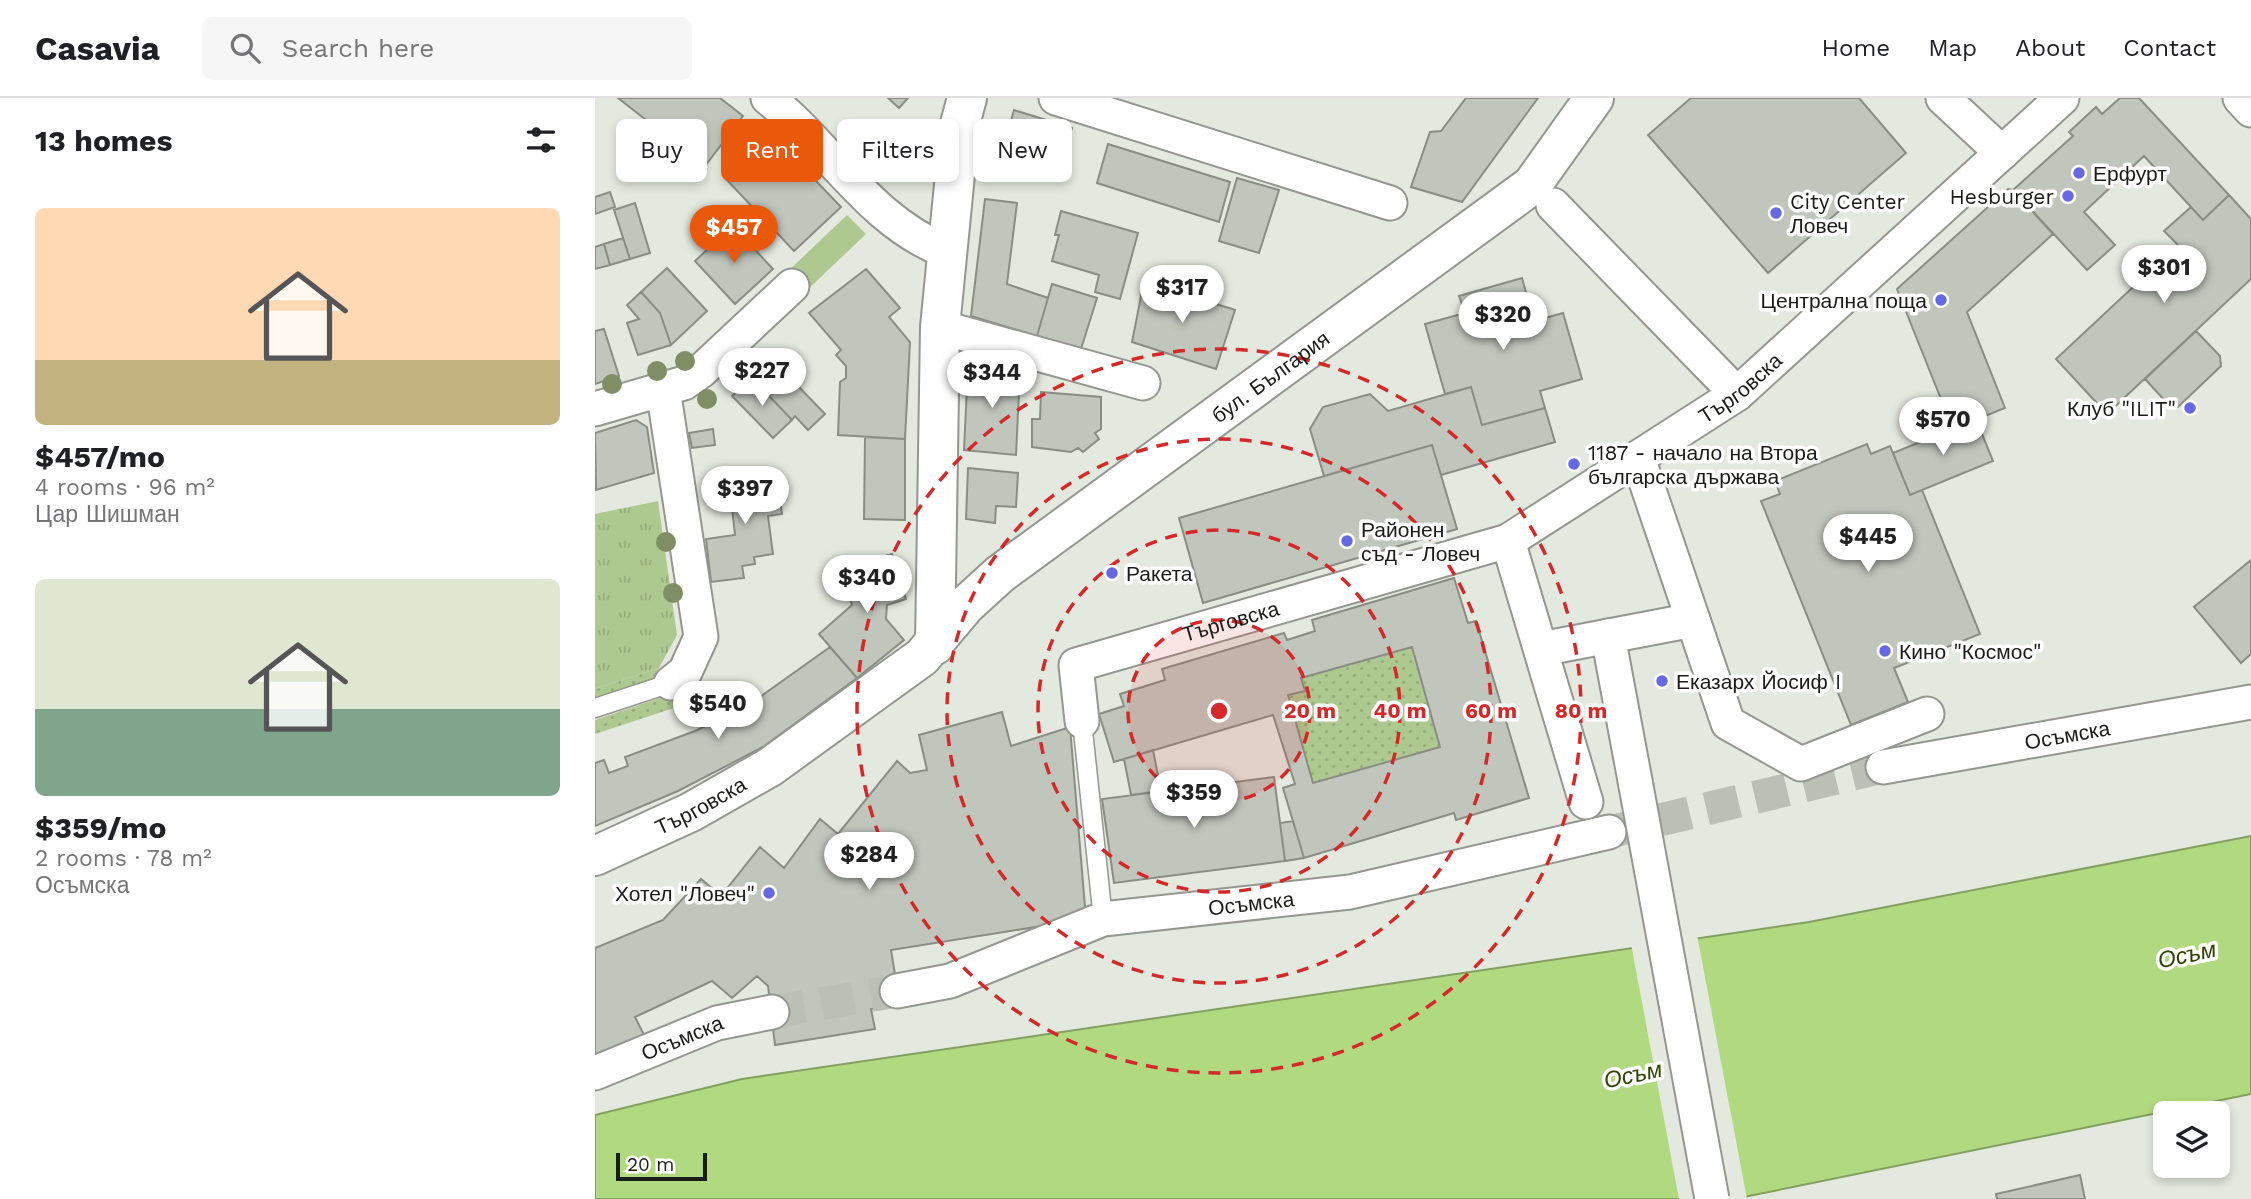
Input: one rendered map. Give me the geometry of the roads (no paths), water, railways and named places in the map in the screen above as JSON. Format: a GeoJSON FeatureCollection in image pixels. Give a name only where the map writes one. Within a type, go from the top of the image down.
{"type":"FeatureCollection","features":[{"type":"Feature","properties":{"kind":"street"},"geometry":{"type":"LineString","coordinates":[[768,98],[897,225],[922,242],[946,250]]}},
{"type":"Feature","properties":{"kind":"street"},"geometry":{"type":"LineString","coordinates":[[935,645],[940,327],[960,124],[967,98]]}},
{"type":"Feature","properties":{"kind":"street"},"geometry":{"type":"LineString","coordinates":[[1056,98],[1389,204]]}},
{"type":"Feature","properties":{"kind":"street","name":"бул. България"},"geometry":{"type":"LineString","coordinates":[[935,645],[966,605],[1000,574],[1532,186],[1594,98]]}},
{"type":"Feature","properties":{"kind":"street"},"geometry":{"type":"LineString","coordinates":[[1943,98],[2002,153]]}},
{"type":"Feature","properties":{"kind":"street","name":"Търговска"},"geometry":{"type":"LineString","coordinates":[[1082,721],[1076,665],[1508,541],[1737,394],[2062,98]]}},
{"type":"Feature","properties":{"kind":"street"},"geometry":{"type":"LineString","coordinates":[[2240,98],[2251,110]]}},
{"type":"Feature","properties":{"kind":"street"},"geometry":{"type":"LineString","coordinates":[[1553,205],[1737,394]]}},
{"type":"Feature","properties":{"kind":"street"},"geometry":{"type":"LineString","coordinates":[[595,409],[684,383],[701,371],[792,286]]}},
{"type":"Feature","properties":{"kind":"street"},"geometry":{"type":"LineString","coordinates":[[940,327],[1143,383]]}},
{"type":"Feature","properties":{"kind":"street"},"geometry":{"type":"LineString","coordinates":[[663,389],[701,637],[685,673],[671,683]]}},
{"type":"Feature","properties":{"kind":"street"},"geometry":{"type":"LineString","coordinates":[[1638,458],[1728,723],[1801,764],[1927,714]]}},
{"type":"Feature","properties":{"kind":"street"},"geometry":{"type":"LineString","coordinates":[[1508,541],[1586,802]]}},
{"type":"Feature","properties":{"kind":"street"},"geometry":{"type":"LineString","coordinates":[[1541,649],[1693,620]]}},
{"type":"Feature","properties":{"kind":"street"},"geometry":{"type":"LineString","coordinates":[[1608,636],[1712,1199]]}},
{"type":"Feature","properties":{"kind":"street","name":"Търговска"},"geometry":{"type":"LineString","coordinates":[[595,856],[691,812],[770,767],[859,705],[935,645]]}},
{"type":"Feature","properties":{"kind":"street","name":"Осъмска"},"geometry":{"type":"LineString","coordinates":[[1883,767],[2251,702]]}},
{"type":"Feature","properties":{"kind":"street","name":"Осъмска"},"geometry":{"type":"LineString","coordinates":[[897,990],[950,981],[1103,919],[1350,892],[1609,832]]}},
{"type":"Feature","properties":{"kind":"street","name":"Осъмска"},"geometry":{"type":"LineString","coordinates":[[595,1073],[717,1023],[772,1012]]}},
{"type":"Feature","properties":{"kind":"lane"},"geometry":{"type":"LineString","coordinates":[[595,708],[671,683]]}},
{"type":"Feature","properties":{"kind":"lane"},"geometry":{"type":"LineString","coordinates":[[1082,721],[1103,919]]}},
{"type":"Feature","properties":{"kind":"water","name":"Осъм"},"geometry":{"type":"Polygon","coordinates":[[[2251,836],[2251,1094],[2217,1101],[2153,1101],[2153,1114],[1734,1199],[595,1199],[595,1115],[742,1079],[1809,922],[2251,836]]]}},
{"type":"Feature","properties":{"kind":"tunnel"},"geometry":{"type":"LineString","coordinates":[[1609,832],[1883,767]]}},
{"type":"Feature","properties":{"kind":"tunnel"},"geometry":{"type":"LineString","coordinates":[[772,1012],[897,991]]}},
{"type":"Feature","properties":{"kind":"place","name":"Ерфурт"},"geometry":{"type":"Point","coordinates":[2079,173]}},
{"type":"Feature","properties":{"kind":"place","name":"Hesburger"},"geometry":{"type":"Point","coordinates":[2068,196]}},
{"type":"Feature","properties":{"kind":"place","name":"City Center Ловеч"},"geometry":{"type":"Point","coordinates":[1776,213]}},
{"type":"Feature","properties":{"kind":"place","name":"Централна поща"},"geometry":{"type":"Point","coordinates":[1941,300]}},
{"type":"Feature","properties":{"kind":"place","name":"Клуб \"ILIT\""},"geometry":{"type":"Point","coordinates":[2190,408]}},
{"type":"Feature","properties":{"kind":"place","name":"1187 - начало на Втора българска държава"},"geometry":{"type":"Point","coordinates":[1574,464]}},
{"type":"Feature","properties":{"kind":"place","name":"Районен съд - Ловеч"},"geometry":{"type":"Point","coordinates":[1347,541]}},
{"type":"Feature","properties":{"kind":"place","name":"Ракета"},"geometry":{"type":"Point","coordinates":[1112,573]}},
{"type":"Feature","properties":{"kind":"place","name":"Кино \"Космос\""},"geometry":{"type":"Point","coordinates":[1885,651]}},
{"type":"Feature","properties":{"kind":"place","name":"Еказарх Йосиф I"},"geometry":{"type":"Point","coordinates":[1662,681]}},
{"type":"Feature","properties":{"kind":"place","name":"Хотел \"Ловеч\""},"geometry":{"type":"Point","coordinates":[769,893]}}]}
